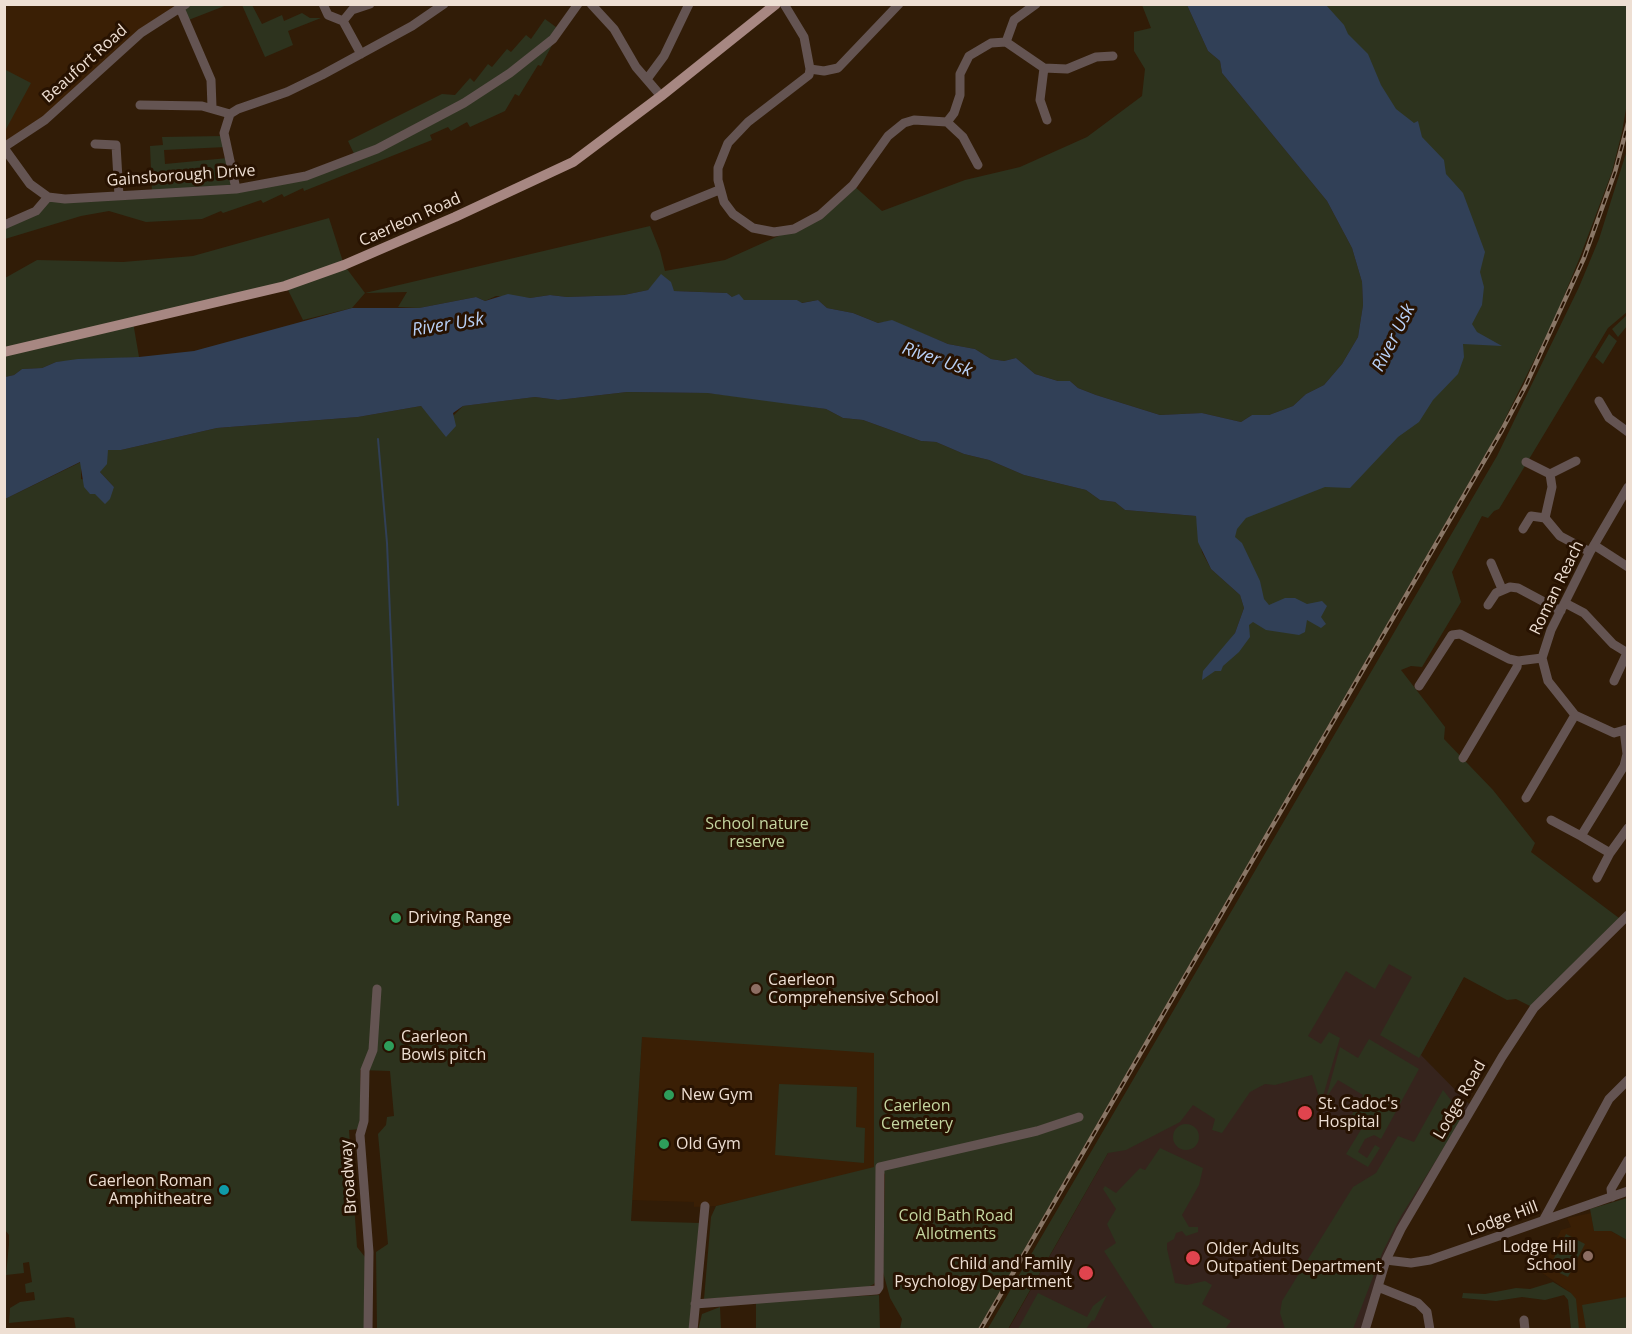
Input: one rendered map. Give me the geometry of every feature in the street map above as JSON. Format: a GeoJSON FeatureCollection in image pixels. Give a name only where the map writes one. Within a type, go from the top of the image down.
{"type":"FeatureCollection","features":[{"type":"Feature","properties":{"kind":"main road","name":"Caerleon Road"},"geometry":{"type":"LineString","coordinates":[[4,352],[285,286],[344,266],[573,162],[661,96],[776,4]]}},
{"type":"Feature","properties":{"kind":"street"},"geometry":{"type":"LineString","coordinates":[[323,4],[328,15],[343,21],[362,54]]}},
{"type":"Feature","properties":{"kind":"street"},"geometry":{"type":"LineString","coordinates":[[343,21],[352,9],[370,4]]}},
{"type":"Feature","properties":{"kind":"street"},"geometry":{"type":"LineString","coordinates":[[236,189],[224,133],[230,114],[238,108],[287,92],[362,54],[444,4]]}},
{"type":"Feature","properties":{"kind":"street","name":"Gainsborough Drive"},"geometry":{"type":"LineString","coordinates":[[48,197],[65,199],[236,189],[324,170],[356,159],[464,103],[533,56],[553,39],[578,4]]}},
{"type":"Feature","properties":{"kind":"street"},"geometry":{"type":"LineString","coordinates":[[591,4],[614,30],[636,67],[661,96]]}},
{"type":"Feature","properties":{"kind":"street"},"geometry":{"type":"LineString","coordinates":[[647,80],[664,56],[689,4]]}},
{"type":"Feature","properties":{"kind":"street"},"geometry":{"type":"LineString","coordinates":[[784,4],[800,27],[810,69],[805,80],[748,122],[728,143],[718,168],[719,190],[733,214],[753,228],[774,232],[794,229],[820,215],[853,185],[896,128],[904,123],[924,118],[947,122],[963,137],[978,165]]}},
{"type":"Feature","properties":{"kind":"street"},"geometry":{"type":"LineString","coordinates":[[810,69],[824,71],[838,68],[899,4]]}},
{"type":"Feature","properties":{"kind":"street"},"geometry":{"type":"LineString","coordinates":[[1006,42],[1014,20],[1036,4]]}},
{"type":"Feature","properties":{"kind":"street"},"geometry":{"type":"LineString","coordinates":[[183,6],[211,80],[212,107]]}},
{"type":"Feature","properties":{"kind":"street","name":"Beaufort Road"},"geometry":{"type":"LineString","coordinates":[[4,148],[45,120],[141,33],[183,6]]}},
{"type":"Feature","properties":{"kind":"street"},"geometry":{"type":"LineString","coordinates":[[947,122],[954,114],[960,95],[960,74],[969,56],[991,43],[1006,42],[1044,68],[1067,69],[1096,57],[1113,56]]}},
{"type":"Feature","properties":{"kind":"street"},"geometry":{"type":"LineString","coordinates":[[1044,68],[1041,104],[1047,120]]}},
{"type":"Feature","properties":{"kind":"street"},"geometry":{"type":"LineString","coordinates":[[1030,106],[1041,104]]}},
{"type":"Feature","properties":{"kind":"street"},"geometry":{"type":"LineString","coordinates":[[140,105],[212,107],[230,114]]}},
{"type":"Feature","properties":{"kind":"street"},"geometry":{"type":"LineString","coordinates":[[94,144],[116,145],[119,196]]}},
{"type":"Feature","properties":{"kind":"street"},"geometry":{"type":"LineString","coordinates":[[4,148],[22,176],[48,197],[36,211],[4,225]]}},
{"type":"Feature","properties":{"kind":"street"},"geometry":{"type":"LineString","coordinates":[[655,216],[719,190]]}},
{"type":"Feature","properties":{"kind":"street"},"geometry":{"type":"LineString","coordinates":[[1599,401],[1609,418],[1628,432]]}},
{"type":"Feature","properties":{"kind":"street"},"geometry":{"type":"LineString","coordinates":[[1550,474],[1576,461]]}},
{"type":"Feature","properties":{"kind":"street"},"geometry":{"type":"LineString","coordinates":[[1526,462],[1550,474]]}},
{"type":"Feature","properties":{"kind":"street"},"geometry":{"type":"LineString","coordinates":[[1545,518],[1552,487],[1550,474]]}},
{"type":"Feature","properties":{"kind":"street","name":"Roman Reach"},"geometry":{"type":"LineString","coordinates":[[1626,730],[1614,733],[1575,715],[1548,681],[1542,658],[1563,607],[1592,549],[1628,487]]}},
{"type":"Feature","properties":{"kind":"street"},"geometry":{"type":"LineString","coordinates":[[1523,529],[1531,516],[1545,518],[1560,536],[1628,567]]}},
{"type":"Feature","properties":{"kind":"street"},"geometry":{"type":"LineString","coordinates":[[1491,562],[1502,589]]}},
{"type":"Feature","properties":{"kind":"street"},"geometry":{"type":"LineString","coordinates":[[1488,605],[1502,589],[1518,588],[1563,607],[1584,613],[1613,644],[1627,652],[1625,662],[1614,681]]}},
{"type":"Feature","properties":{"kind":"street"},"geometry":{"type":"LineString","coordinates":[[1419,686],[1452,635],[1460,634],[1502,656],[1518,661],[1542,658]]}},
{"type":"Feature","properties":{"kind":"street"},"geometry":{"type":"LineString","coordinates":[[1462,758],[1517,668],[1518,661]]}},
{"type":"Feature","properties":{"kind":"street"},"geometry":{"type":"LineString","coordinates":[[1526,798],[1575,715]]}},
{"type":"Feature","properties":{"kind":"street"},"geometry":{"type":"LineString","coordinates":[[1581,836],[1624,766],[1627,754],[1626,730]]}},
{"type":"Feature","properties":{"kind":"street"},"geometry":{"type":"LineString","coordinates":[[1551,819],[1610,853]]}},
{"type":"Feature","properties":{"kind":"street"},"geometry":{"type":"LineString","coordinates":[[1596,878],[1628,828]]}},
{"type":"Feature","properties":{"kind":"street","name":"Lodge Road"},"geometry":{"type":"LineString","coordinates":[[1365,1329],[1386,1260],[1401,1229],[1534,1008],[1628,915]]}},
{"type":"Feature","properties":{"kind":"street","name":"Broadway"},"geometry":{"type":"LineString","coordinates":[[369,1329],[369,1252],[360,1135],[364,1119],[365,1070],[373,1050],[376,989]]}},
{"type":"Feature","properties":{"kind":"street"},"geometry":{"type":"LineString","coordinates":[[1544,1220],[1609,1098],[1628,1080]]}},
{"type":"Feature","properties":{"kind":"street"},"geometry":{"type":"LineString","coordinates":[[695,1304],[877,1290],[879,1287],[880,1167],[1037,1131],[1079,1117]]}},
{"type":"Feature","properties":{"kind":"street"},"geometry":{"type":"LineString","coordinates":[[1612,1197],[1611,1189],[1628,1160]]}},
{"type":"Feature","properties":{"kind":"street","name":"Lodge Hill"},"geometry":{"type":"LineString","coordinates":[[1386,1260],[1411,1263],[1430,1260],[1628,1191]]}},
{"type":"Feature","properties":{"kind":"street"},"geometry":{"type":"LineString","coordinates":[[693,1329],[705,1206]]}},
{"type":"Feature","properties":{"kind":"street"},"geometry":{"type":"LineString","coordinates":[[1378,1287],[1418,1303],[1427,1312],[1430,1329]]}},
{"type":"Feature","properties":{"kind":"shaded area"},"geometry":{"type":"Polygon","coordinates":[[[5,5],[186,5],[141,33],[45,120],[5,147],[5,5]]]}},
{"type":"Feature","properties":{"kind":"shaded area","name":"St. Cadoc's Hospital"},"geometry":{"type":"Polygon","coordinates":[[[1485,938],[1421,1055],[1474,1109],[1401,1229],[1365,1329],[1008,1330],[1108,1153],[1240,943],[1485,938]]]}},
{"type":"Feature","properties":{"kind":"shaded area"},"geometry":{"type":"Polygon","coordinates":[[[644,961],[874,1052],[874,1168],[716,1206],[694,1207],[694,1202],[632,1200],[642,1037],[644,961]]]}},
{"type":"Feature","properties":{"kind":"shaded area","name":"Lodge Hill School"},"geometry":{"type":"Polygon","coordinates":[[[1591,1213],[1594,1231],[1611,1231],[1627,1240],[1627,1329],[1575,1329],[1571,1293],[1541,1272],[1561,1230],[1571,1227],[1567,1218],[1591,1213]]]}},
{"type":"Feature","properties":{"kind":"green space"},"geometry":{"type":"Polygon","coordinates":[[[186,5],[227,5],[186,21],[180,8],[186,5]]]}},
{"type":"Feature","properties":{"kind":"green space"},"geometry":{"type":"Polygon","coordinates":[[[242,5],[252,5],[262,24],[282,15],[284,21],[302,13],[310,18],[321,18],[288,31],[293,45],[265,57],[242,5]]]}},
{"type":"Feature","properties":{"kind":"green space"},"geometry":{"type":"Polygon","coordinates":[[[1142,5],[1187,5],[1208,51],[1220,61],[1222,73],[1327,201],[1352,248],[1362,282],[1363,305],[1358,337],[1342,364],[1324,385],[1306,394],[1293,406],[1269,415],[1252,415],[1241,422],[1202,413],[1160,415],[1096,395],[1078,388],[1070,381],[1058,381],[1035,374],[1016,358],[1004,361],[991,359],[975,349],[948,344],[892,321],[878,323],[853,313],[827,308],[818,300],[801,303],[797,300],[744,300],[727,293],[674,291],[658,280],[648,290],[624,295],[567,297],[550,295],[530,298],[496,296],[485,301],[476,297],[419,308],[398,307],[407,292],[365,293],[650,226],[665,271],[725,260],[794,229],[853,185],[882,211],[965,180],[1020,167],[1087,137],[1142,96],[1145,69],[1134,51],[1134,32],[1151,28],[1142,5]]]}},
{"type":"Feature","properties":{"kind":"green space"},"geometry":{"type":"Polygon","coordinates":[[[1291,5],[1627,5],[1627,103],[1622,132],[1612,172],[1555,318],[1500,429],[978,1329],[900,1329],[902,1319],[890,1298],[883,1272],[885,1174],[880,1170],[877,1279],[874,1284],[868,1287],[704,1299],[711,1217],[716,1206],[874,1167],[874,1053],[642,1037],[631,1221],[700,1223],[692,1329],[377,1329],[376,1252],[388,1244],[378,1134],[386,1125],[387,1117],[394,1116],[390,1071],[360,1070],[361,1129],[349,1130],[357,1247],[365,1257],[364,1329],[76,1330],[74,1318],[68,1317],[9,1323],[10,1308],[20,1302],[35,1300],[34,1292],[26,1293],[25,1284],[32,1282],[29,1262],[23,1263],[24,1273],[6,1275],[9,1235],[5,1230],[5,499],[81,462],[81,479],[114,487],[100,472],[107,450],[121,450],[217,428],[358,417],[421,406],[441,428],[463,406],[535,397],[558,400],[627,392],[707,393],[754,398],[826,409],[843,418],[863,420],[921,441],[936,442],[1024,475],[1086,490],[1100,500],[1115,502],[1125,510],[1196,516],[1202,552],[1211,569],[1240,595],[1244,608],[1235,633],[1222,651],[1221,659],[1249,611],[1213,531],[1403,402],[1291,5]]]}},
{"type":"Feature","properties":{"kind":"green space"},"geometry":{"type":"Polygon","coordinates":[[[545,19],[560,30],[541,66],[538,65],[519,96],[515,94],[505,111],[470,127],[467,122],[451,131],[448,127],[430,135],[432,140],[304,191],[303,188],[284,197],[282,194],[263,203],[261,200],[202,219],[146,222],[109,211],[81,216],[5,239],[5,225],[14,222],[48,197],[152,194],[150,146],[163,145],[162,137],[224,136],[226,147],[164,150],[165,164],[228,158],[236,189],[255,187],[356,158],[348,141],[442,94],[455,95],[470,78],[474,82],[488,64],[492,67],[507,49],[511,52],[526,35],[531,39],[545,19]]]}},
{"type":"Feature","properties":{"kind":"green space"},"geometry":{"type":"Polygon","coordinates":[[[4,69],[31,83],[5,131],[4,131],[4,69]]]}},
{"type":"Feature","properties":{"kind":"green space"},"geometry":{"type":"Polygon","coordinates":[[[1627,150],[1627,312],[1608,328],[1499,509],[1488,518],[1482,516],[1452,572],[1461,602],[1422,667],[1411,666],[1401,670],[1445,727],[1444,739],[1493,790],[1535,843],[1531,852],[1623,921],[1534,1008],[1516,999],[1507,1000],[1464,977],[1419,1058],[1380,1035],[1412,977],[1389,964],[1375,989],[1346,971],[1308,1036],[1321,1044],[1329,1032],[1340,1038],[1323,1096],[1319,1097],[1312,1075],[1275,1085],[1265,1084],[1250,1092],[1222,1133],[1212,1130],[1215,1119],[1193,1105],[1180,1122],[1126,1150],[1108,1153],[1008,1329],[987,1330],[1497,456],[1579,287],[1599,239],[1627,150]]]}},
{"type":"Feature","properties":{"kind":"green space"},"geometry":{"type":"Polygon","coordinates":[[[329,218],[344,265],[365,293],[352,308],[303,320],[286,286],[133,322],[139,357],[56,362],[42,368],[22,369],[14,375],[5,377],[5,278],[37,260],[123,262],[193,256],[329,218]]]}},
{"type":"Feature","properties":{"kind":"green space"},"geometry":{"type":"Polygon","coordinates":[[[1627,315],[1627,326],[1618,337],[1612,329],[1627,315]]]}},
{"type":"Feature","properties":{"kind":"green space"},"geometry":{"type":"Polygon","coordinates":[[[1609,334],[1617,341],[1603,364],[1595,357],[1609,334]]]}},
{"type":"Feature","properties":{"kind":"green space"},"geometry":{"type":"Polygon","coordinates":[[[1369,1039],[1419,1069],[1381,1139],[1374,1135],[1365,1139],[1358,1152],[1367,1158],[1375,1145],[1380,1148],[1368,1167],[1346,1154],[1362,1128],[1349,1120],[1363,1095],[1338,1080],[1326,1098],[1340,1047],[1358,1058],[1369,1039]]]}},
{"type":"Feature","properties":{"kind":"green space"},"geometry":{"type":"Polygon","coordinates":[[[779,1084],[857,1087],[856,1127],[865,1128],[864,1163],[775,1155],[779,1084]]]}},
{"type":"Feature","properties":{"kind":"green space"},"geometry":{"type":"Polygon","coordinates":[[[1443,1090],[1461,1113],[1460,1122],[1401,1216],[1383,1251],[1353,1329],[1285,1329],[1280,1313],[1282,1301],[1353,1187],[1376,1173],[1398,1136],[1414,1142],[1443,1090]]]}},
{"type":"Feature","properties":{"kind":"green space"},"geometry":{"type":"Polygon","coordinates":[[[1186,1124],[1195,1128],[1199,1137],[1195,1146],[1186,1150],[1177,1146],[1173,1137],[1177,1128],[1186,1124]]]}},
{"type":"Feature","properties":{"kind":"green space"},"geometry":{"type":"Polygon","coordinates":[[[1160,1148],[1203,1168],[1199,1185],[1182,1215],[1189,1227],[1198,1227],[1198,1232],[1186,1236],[1182,1231],[1176,1233],[1174,1239],[1167,1243],[1167,1249],[1175,1283],[1187,1285],[1205,1281],[1212,1285],[1202,1304],[1231,1321],[1225,1329],[1154,1329],[1104,1251],[1116,1243],[1107,1224],[1116,1209],[1103,1189],[1105,1186],[1116,1193],[1140,1168],[1145,1170],[1160,1148]]]}},
{"type":"Feature","properties":{"kind":"green space"},"geometry":{"type":"Polygon","coordinates":[[[1627,1198],[1627,1240],[1611,1231],[1594,1231],[1590,1209],[1627,1198]]]}},
{"type":"Feature","properties":{"kind":"green space"},"geometry":{"type":"Polygon","coordinates":[[[1566,1234],[1585,1244],[1568,1277],[1549,1268],[1566,1234]]]}},
{"type":"Feature","properties":{"kind":"green space"},"geometry":{"type":"Polygon","coordinates":[[[1553,1282],[1571,1293],[1576,1299],[1579,1329],[1571,1329],[1568,1300],[1564,1295],[1545,1300],[1522,1297],[1496,1301],[1462,1298],[1463,1293],[1485,1294],[1516,1288],[1530,1289],[1553,1282]]]}},
{"type":"Feature","properties":{"kind":"green space"},"geometry":{"type":"Polygon","coordinates":[[[1038,1293],[1087,1317],[1093,1306],[1107,1295],[1094,1321],[1092,1320],[1086,1329],[1018,1329],[1038,1293]]]}},
{"type":"Feature","properties":{"kind":"green space"},"geometry":{"type":"Polygon","coordinates":[[[879,1295],[880,1329],[756,1329],[756,1302],[879,1295]]]}},
{"type":"Feature","properties":{"kind":"green space"},"geometry":{"type":"Polygon","coordinates":[[[1627,1297],[1627,1329],[1586,1329],[1582,1305],[1627,1297]]]}},
{"type":"Feature","properties":{"kind":"green space"},"geometry":{"type":"Polygon","coordinates":[[[720,1307],[721,1329],[698,1330],[702,1314],[720,1307]]]}},
{"type":"Feature","properties":{"kind":"sand"},"geometry":{"type":"Polygon","coordinates":[[[779,977],[818,980],[817,987],[778,984],[779,977]]]}},
{"type":"Feature","properties":{"kind":"water","name":"River Usk"},"geometry":{"type":"Polygon","coordinates":[[[1187,5],[1326,5],[1344,25],[1348,34],[1368,54],[1381,85],[1396,109],[1414,123],[1418,121],[1422,137],[1444,160],[1446,174],[1463,193],[1485,252],[1480,272],[1484,287],[1482,305],[1472,324],[1477,332],[1502,346],[1463,344],[1464,357],[1458,374],[1433,400],[1419,422],[1398,437],[1350,488],[1325,487],[1246,518],[1237,529],[1235,537],[1242,543],[1260,581],[1264,599],[1269,605],[1285,598],[1295,598],[1307,604],[1322,601],[1327,606],[1321,617],[1326,624],[1321,628],[1307,620],[1305,632],[1299,635],[1266,630],[1253,622],[1249,625],[1250,637],[1239,652],[1223,666],[1221,671],[1215,671],[1202,680],[1203,671],[1235,633],[1244,608],[1240,595],[1211,569],[1198,542],[1196,516],[1125,510],[1115,502],[1100,500],[1086,490],[1024,475],[936,442],[921,441],[863,420],[843,418],[826,409],[707,393],[627,392],[558,400],[535,397],[463,406],[453,413],[456,426],[446,437],[421,406],[358,417],[217,428],[121,450],[108,450],[107,464],[100,472],[114,487],[110,499],[105,504],[84,487],[80,462],[5,499],[5,377],[14,375],[22,369],[42,368],[56,362],[78,359],[139,357],[194,351],[352,308],[419,308],[476,297],[485,301],[508,294],[530,298],[550,295],[567,297],[624,295],[648,290],[661,274],[671,282],[674,291],[727,293],[732,297],[739,294],[744,300],[797,300],[802,303],[818,300],[827,308],[853,313],[878,323],[892,320],[948,344],[975,349],[991,359],[1004,361],[1016,358],[1035,374],[1058,381],[1070,381],[1078,388],[1096,395],[1160,415],[1202,413],[1241,422],[1252,415],[1269,415],[1293,406],[1306,394],[1324,385],[1342,364],[1358,337],[1363,305],[1362,282],[1352,248],[1327,201],[1222,73],[1220,61],[1208,51],[1187,5]]]}},
{"type":"Feature","properties":{"kind":"waterway"},"geometry":{"type":"LineString","coordinates":[[378,439],[387,543],[398,805]]}},
{"type":"Feature","properties":{"kind":"railway"},"geometry":{"type":"LineString","coordinates":[[980,1330],[1502,430],[1526,385],[1584,258],[1615,172],[1628,123]]}},
{"type":"Feature","properties":{"kind":"place","name":"Driving Range"},"geometry":{"type":"Point","coordinates":[396,918]}},
{"type":"Feature","properties":{"kind":"place","name":"Caerleon Comprehensive School"},"geometry":{"type":"Point","coordinates":[756,989]}},
{"type":"Feature","properties":{"kind":"place","name":"Caerleon Bowls pitch"},"geometry":{"type":"Point","coordinates":[389,1046]}},
{"type":"Feature","properties":{"kind":"place","name":"New Gym"},"geometry":{"type":"Point","coordinates":[669,1095]}},
{"type":"Feature","properties":{"kind":"place","name":"St. Cadoc's Hospital"},"geometry":{"type":"Point","coordinates":[1305,1113]}},
{"type":"Feature","properties":{"kind":"place","name":"Old Gym"},"geometry":{"type":"Point","coordinates":[664,1144]}},
{"type":"Feature","properties":{"kind":"place","name":"Caerleon Roman Amphitheatre"},"geometry":{"type":"Point","coordinates":[224,1190]}},
{"type":"Feature","properties":{"kind":"place","name":"Lodge Hill School"},"geometry":{"type":"Point","coordinates":[1588,1256]}},
{"type":"Feature","properties":{"kind":"place","name":"Older Adults Outpatient Department"},"geometry":{"type":"Point","coordinates":[1193,1258]}},
{"type":"Feature","properties":{"kind":"place","name":"Child and Family Psychology Department"},"geometry":{"type":"Point","coordinates":[1086,1273]}},
{"type":"Feature","properties":{"kind":"park label","name":"School nature reserve"},"geometry":{"type":"Point","coordinates":[757,833]}},
{"type":"Feature","properties":{"kind":"park label","name":"Caerleon Cemetery"},"geometry":{"type":"Point","coordinates":[917,1115]}},
{"type":"Feature","properties":{"kind":"park label","name":"Cold Bath Road Allotments"},"geometry":{"type":"Point","coordinates":[956,1225]}}]}
